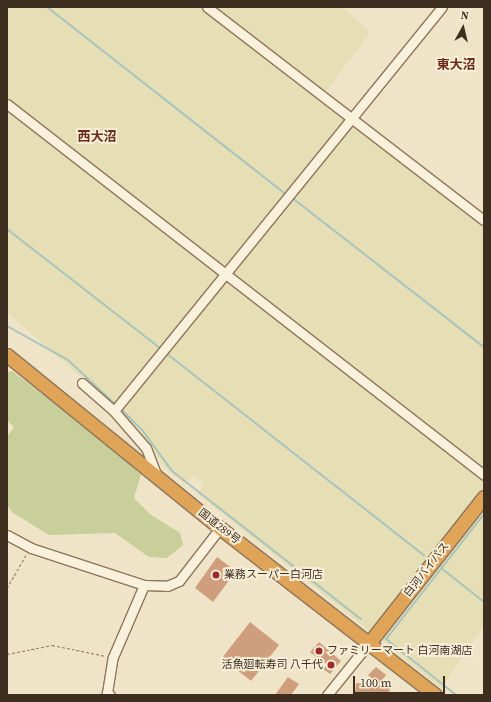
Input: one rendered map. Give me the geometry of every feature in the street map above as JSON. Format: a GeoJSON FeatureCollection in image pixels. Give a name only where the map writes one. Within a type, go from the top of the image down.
{"type":"FeatureCollection","features":[{"type":"Feature","properties":{"kind":"highway","name":"国道289号"},"geometry":{"type":"LineString","coordinates":[[7,355],[158,479],[435,695]]}},
{"type":"Feature","properties":{"kind":"highway","name":"白河バイパス"},"geometry":{"type":"LineString","coordinates":[[369,643],[484,497]]}},
{"type":"Feature","properties":{"kind":"street"},"geometry":{"type":"LineString","coordinates":[[207,7],[352,115],[484,220]]}},
{"type":"Feature","properties":{"kind":"street"},"geometry":{"type":"LineString","coordinates":[[114,411],[352,115],[442,7]]}},
{"type":"Feature","properties":{"kind":"street"},"geometry":{"type":"LineString","coordinates":[[7,104],[223,274],[484,475]]}},
{"type":"Feature","properties":{"kind":"street"},"geometry":{"type":"LineString","coordinates":[[82,383],[114,411],[146,448],[158,479]]}},
{"type":"Feature","properties":{"kind":"street"},"geometry":{"type":"LineString","coordinates":[[7,535],[31,548],[144,585],[167,586],[179,581],[220,528]]}},
{"type":"Feature","properties":{"kind":"street"},"geometry":{"type":"LineString","coordinates":[[110,695],[107,693],[113,657],[144,585]]}},
{"type":"Feature","properties":{"kind":"street"},"geometry":{"type":"LineString","coordinates":[[327,695],[369,643]]}},
{"type":"Feature","properties":{"kind":"path"},"geometry":{"type":"LineString","coordinates":[[7,588],[31,548]]}},
{"type":"Feature","properties":{"kind":"path"},"geometry":{"type":"LineString","coordinates":[[7,654],[52,645],[113,657]]}},
{"type":"Feature","properties":{"kind":"shaded area"},"geometry":{"type":"Polygon","coordinates":[[[7,7],[342,7],[367,29],[369,34],[320,99],[484,227],[484,626],[441,688],[198,494],[204,483],[193,476],[186,484],[165,468],[137,427],[7,312],[7,7]]]}},
{"type":"Feature","properties":{"kind":"green space"},"geometry":{"type":"Polygon","coordinates":[[[12,371],[103,440],[141,475],[134,498],[150,514],[180,533],[183,545],[167,558],[149,557],[115,533],[49,535],[13,513],[7,505],[7,437],[14,427],[7,420],[7,372],[12,371]]]}},
{"type":"Feature","properties":{"kind":"building"},"geometry":{"type":"Polygon","coordinates":[[[217,557],[236,571],[213,602],[195,588],[217,557]]]}},
{"type":"Feature","properties":{"kind":"building"},"geometry":{"type":"Polygon","coordinates":[[[250,622],[279,645],[251,681],[222,658],[250,622]]]}},
{"type":"Feature","properties":{"kind":"building"},"geometry":{"type":"Polygon","coordinates":[[[319,642],[341,661],[330,674],[323,669],[327,665],[310,652],[319,642]]]}},
{"type":"Feature","properties":{"kind":"building"},"geometry":{"type":"Polygon","coordinates":[[[376,667],[386,675],[379,684],[368,675],[376,667]]]}},
{"type":"Feature","properties":{"kind":"building"},"geometry":{"type":"Polygon","coordinates":[[[288,677],[299,684],[291,695],[275,695],[288,677]]]}},
{"type":"Feature","properties":{"kind":"building"},"geometry":{"type":"Polygon","coordinates":[[[356,683],[390,686],[389,695],[355,693],[356,683]]]}},
{"type":"Feature","properties":{"kind":"waterway"},"geometry":{"type":"LineString","coordinates":[[47,7],[287,195]]}},
{"type":"Feature","properties":{"kind":"waterway"},"geometry":{"type":"LineString","coordinates":[[291,197],[484,347]]}},
{"type":"Feature","properties":{"kind":"waterway"},"geometry":{"type":"LineString","coordinates":[[7,229],[161,349]]}},
{"type":"Feature","properties":{"kind":"waterway"},"geometry":{"type":"LineString","coordinates":[[7,326],[68,360],[115,404]]}},
{"type":"Feature","properties":{"kind":"waterway"},"geometry":{"type":"LineString","coordinates":[[166,353],[424,555]]}},
{"type":"Feature","properties":{"kind":"waterway"},"geometry":{"type":"LineString","coordinates":[[120,408],[143,431],[172,471],[361,619]]}},
{"type":"Feature","properties":{"kind":"waterway"},"geometry":{"type":"LineString","coordinates":[[456,695],[386,639],[484,514]]}},
{"type":"Feature","properties":{"kind":"waterway"},"geometry":{"type":"LineString","coordinates":[[441,568],[484,602]]}},
{"type":"Feature","properties":{"kind":"place","name":"業務スーパー白河店"},"geometry":{"type":"Point","coordinates":[216,575]}},
{"type":"Feature","properties":{"kind":"place","name":"ファミリーマート 白河南湖店"},"geometry":{"type":"Point","coordinates":[319,651]}},
{"type":"Feature","properties":{"kind":"place","name":"活魚廻転寿司 八千代"},"geometry":{"type":"Point","coordinates":[331,665]}},
{"type":"Feature","properties":{"kind":"district","name":"東大沼"},"geometry":{"type":"Point","coordinates":[456,65]}},
{"type":"Feature","properties":{"kind":"district","name":"西大沼"},"geometry":{"type":"Point","coordinates":[97,137]}}]}
